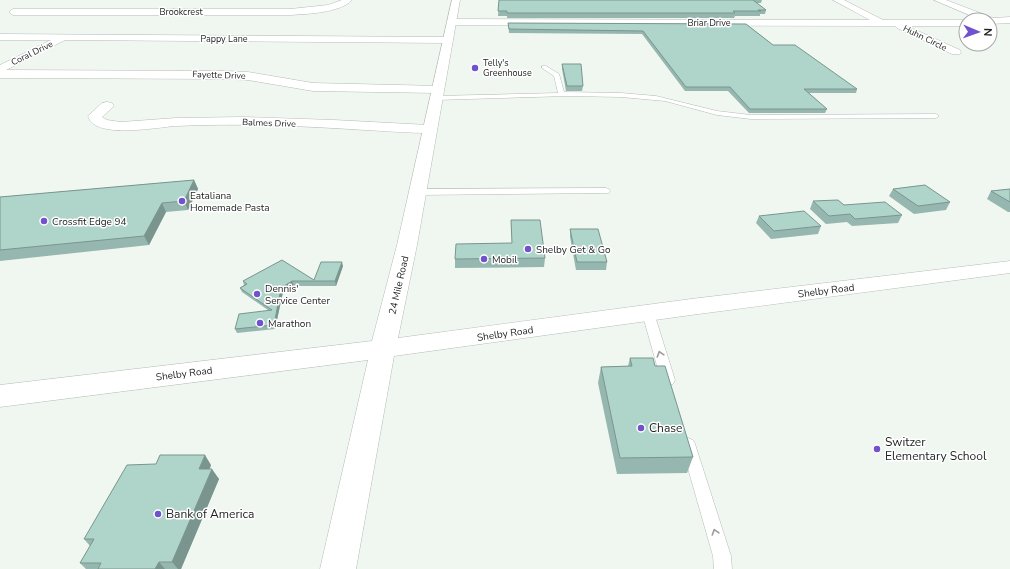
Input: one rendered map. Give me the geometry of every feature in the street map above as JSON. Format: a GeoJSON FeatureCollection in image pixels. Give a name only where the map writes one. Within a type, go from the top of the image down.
{"type":"FeatureCollection","features":[{"type":"Feature","properties":{"kind":"street","name":"Brookcrest"},"geometry":{"type":"LineString","coordinates":[[13,12],[290,12],[330,7],[342,4],[348,0]]}},
{"type":"Feature","properties":{"kind":"street","name":"24 Mile Road"},"geometry":{"type":"LineString","coordinates":[[338,569],[383,349],[407,245],[436,93],[456,0]]}},
{"type":"Feature","properties":{"kind":"street"},"geometry":{"type":"LineString","coordinates":[[837,0],[882,23]]}},
{"type":"Feature","properties":{"kind":"street"},"geometry":{"type":"LineString","coordinates":[[938,0],[968,12]]}},
{"type":"Feature","properties":{"kind":"street"},"geometry":{"type":"LineString","coordinates":[[998,21],[1010,20]]}},
{"type":"Feature","properties":{"kind":"street","name":"Briar Drive"},"geometry":{"type":"LineString","coordinates":[[451,22],[958,23]]}},
{"type":"Feature","properties":{"kind":"street","name":"Huhn Circle"},"geometry":{"type":"LineString","coordinates":[[895,23],[956,52]]}},
{"type":"Feature","properties":{"kind":"street","name":"Pappy Lane"},"geometry":{"type":"LineString","coordinates":[[0,38],[447,40]]}},
{"type":"Feature","properties":{"kind":"street","name":"Coral Drive"},"geometry":{"type":"LineString","coordinates":[[0,69],[64,38]]}},
{"type":"Feature","properties":{"kind":"street","name":"Fayette Drive"},"geometry":{"type":"LineString","coordinates":[[0,74],[226,75],[248,76],[313,87],[436,93]]}},
{"type":"Feature","properties":{"kind":"street","name":"Balmes Drive"},"geometry":{"type":"LineString","coordinates":[[107,106],[96,116],[96,120],[99,124],[109,126],[172,122],[232,122],[352,125],[429,129]]}},
{"type":"Feature","properties":{"kind":"street","name":"Shelby Road"},"geometry":{"type":"LineString","coordinates":[[0,396],[383,349],[648,313],[1010,267]]}},
{"type":"Feature","properties":{"kind":"lane"},"geometry":{"type":"LineString","coordinates":[[544,67],[557,75],[561,94]]}},
{"type":"Feature","properties":{"kind":"lane"},"geometry":{"type":"LineString","coordinates":[[436,93],[646,96],[668,99],[728,115],[752,117],[936,116]]}},
{"type":"Feature","properties":{"kind":"lane"},"geometry":{"type":"LineString","coordinates":[[417,192],[606,191]]}},
{"type":"Feature","properties":{"kind":"lane"},"geometry":{"type":"LineString","coordinates":[[648,313],[673,396]]}},
{"type":"Feature","properties":{"kind":"lane"},"geometry":{"type":"LineString","coordinates":[[684,433],[722,556],[723,569]]}},
{"type":"Feature","properties":{"kind":"building"},"geometry":{"type":"Polygon","coordinates":[[[499,0],[753,0],[766,10],[733,11],[735,13],[507,13],[507,11],[498,11],[499,0]]]}},
{"type":"Feature","properties":{"kind":"building"},"geometry":{"type":"Polygon","coordinates":[[[508,23],[746,24],[773,45],[795,45],[857,89],[804,89],[827,109],[750,109],[730,87],[686,87],[643,31],[509,29],[508,23]]]}},
{"type":"Feature","properties":{"kind":"building"},"geometry":{"type":"Polygon","coordinates":[[[562,64],[581,64],[583,86],[567,86],[562,64]]]}},
{"type":"Feature","properties":{"kind":"building"},"geometry":{"type":"Polygon","coordinates":[[[194,180],[184,201],[162,203],[144,236],[0,250],[0,197],[194,180]]]}},
{"type":"Feature","properties":{"kind":"building"},"geometry":{"type":"Polygon","coordinates":[[[925,185],[950,202],[918,206],[893,189],[925,185]]]}},
{"type":"Feature","properties":{"kind":"building"},"geometry":{"type":"Polygon","coordinates":[[[1010,189],[1010,202],[991,191],[1010,189]]]}},
{"type":"Feature","properties":{"kind":"building"},"geometry":{"type":"Polygon","coordinates":[[[838,200],[844,205],[885,202],[902,215],[855,219],[850,214],[829,216],[813,201],[838,200]]]}},
{"type":"Feature","properties":{"kind":"building"},"geometry":{"type":"Polygon","coordinates":[[[804,211],[821,226],[774,231],[759,216],[804,211]]]}},
{"type":"Feature","properties":{"kind":"building"},"geometry":{"type":"Polygon","coordinates":[[[511,220],[540,220],[545,258],[455,259],[456,244],[512,243],[511,220]]]}},
{"type":"Feature","properties":{"kind":"building"},"geometry":{"type":"Polygon","coordinates":[[[570,229],[598,229],[607,262],[577,262],[570,229]]]}},
{"type":"Feature","properties":{"kind":"building"},"geometry":{"type":"Polygon","coordinates":[[[282,260],[314,280],[321,262],[342,262],[335,281],[292,281],[281,288],[274,325],[235,329],[239,314],[272,310],[240,288],[247,284],[243,281],[282,260]]]}},
{"type":"Feature","properties":{"kind":"building","name":"Chase"},"geometry":{"type":"Polygon","coordinates":[[[630,358],[653,358],[655,366],[665,366],[693,457],[620,458],[601,367],[632,366],[630,358]]]}},
{"type":"Feature","properties":{"kind":"building","name":"Bank of America"},"geometry":{"type":"Polygon","coordinates":[[[160,455],[205,455],[199,469],[212,469],[172,562],[159,562],[155,569],[98,569],[101,563],[80,563],[94,539],[84,539],[127,465],[156,464],[160,455]]]}},
{"type":"Feature","properties":{"kind":"place","name":"Telly's Greenhouse"},"geometry":{"type":"Point","coordinates":[475,68]}},
{"type":"Feature","properties":{"kind":"place","name":"Eataliana Homemade Pasta"},"geometry":{"type":"Point","coordinates":[182,201]}},
{"type":"Feature","properties":{"kind":"place","name":"Crossfit Edge 94"},"geometry":{"type":"Point","coordinates":[44,221]}},
{"type":"Feature","properties":{"kind":"place","name":"Shelby Get & Go"},"geometry":{"type":"Point","coordinates":[528,249]}},
{"type":"Feature","properties":{"kind":"place","name":"Mobil"},"geometry":{"type":"Point","coordinates":[484,259]}},
{"type":"Feature","properties":{"kind":"place","name":"Dennis' Service Center"},"geometry":{"type":"Point","coordinates":[257,294]}},
{"type":"Feature","properties":{"kind":"place","name":"Marathon"},"geometry":{"type":"Point","coordinates":[260,323]}},
{"type":"Feature","properties":{"kind":"place","name":"Chase"},"geometry":{"type":"Point","coordinates":[641,428]}},
{"type":"Feature","properties":{"kind":"place","name":"Switzer Elementary School"},"geometry":{"type":"Point","coordinates":[877,449]}},
{"type":"Feature","properties":{"kind":"place","name":"Bank of America"},"geometry":{"type":"Point","coordinates":[158,514]}}]}
